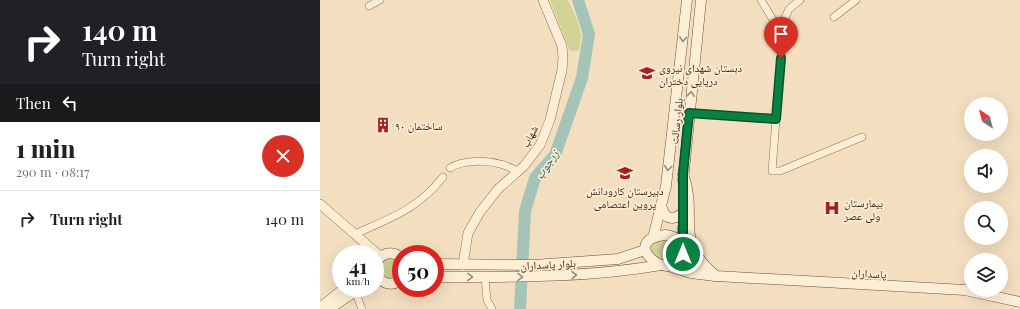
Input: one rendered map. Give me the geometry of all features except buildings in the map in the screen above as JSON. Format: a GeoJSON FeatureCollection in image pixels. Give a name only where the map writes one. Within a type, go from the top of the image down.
{"type":"FeatureCollection","features":[{"type":"Feature","properties":{"kind":"main road","name":"بلوار رسالت"},"geometry":{"type":"LineString","coordinates":[[653,238],[662,208],[676,105],[687,0]]}},
{"type":"Feature","properties":{"kind":"main road","name":"بلوار رسالت"},"geometry":{"type":"LineString","coordinates":[[683,247],[683,174],[701,0]]}},
{"type":"Feature","properties":{"kind":"main road"},"geometry":{"type":"LineString","coordinates":[[683,174],[688,187],[688,225],[693,250],[699,261],[716,276]]}},
{"type":"Feature","properties":{"kind":"main road"},"geometry":{"type":"LineString","coordinates":[[662,208],[663,214],[668,217],[674,218],[683,212]]}},
{"type":"Feature","properties":{"kind":"main road"},"geometry":{"type":"LineString","coordinates":[[683,247],[680,258],[673,263],[663,265],[649,259],[646,250],[646,245],[653,238],[661,235],[669,235],[676,238],[683,247],[690,261],[701,271],[716,276]]}},
{"type":"Feature","properties":{"kind":"main road","name":"بلوار پاسداران"},"geometry":{"type":"LineString","coordinates":[[444,264],[534,265],[618,260],[646,250]]}},
{"type":"Feature","properties":{"kind":"main road","name":"بلوار پاسداران"},"geometry":{"type":"LineString","coordinates":[[444,277],[535,278],[620,272],[663,265]]}},
{"type":"Feature","properties":{"kind":"main road","name":"پاسداران"},"geometry":{"type":"LineString","coordinates":[[663,265],[691,273],[716,276],[965,290],[1020,302]]}},
{"type":"Feature","properties":{"kind":"main road"},"geometry":{"type":"LineString","coordinates":[[324,306],[339,297]]}},
{"type":"Feature","properties":{"kind":"street"},"geometry":{"type":"LineString","coordinates":[[369,6],[380,0]]}},
{"type":"Feature","properties":{"kind":"street","name":"شهاب"},"geometry":{"type":"LineString","coordinates":[[463,265],[468,233],[480,212],[498,189],[518,171],[540,145],[550,120],[562,70],[562,46],[544,0]]}},
{"type":"Feature","properties":{"kind":"street"},"geometry":{"type":"LineString","coordinates":[[761,0],[775,23],[783,27]]}},
{"type":"Feature","properties":{"kind":"street"},"geometry":{"type":"LineString","coordinates":[[800,0],[787,12],[783,27],[772,171],[780,171],[862,137]]}},
{"type":"Feature","properties":{"kind":"street"},"geometry":{"type":"LineString","coordinates":[[834,17],[854,1]]}},
{"type":"Feature","properties":{"kind":"street"},"geometry":{"type":"LineString","coordinates":[[689,113],[776,119]]}},
{"type":"Feature","properties":{"kind":"street"},"geometry":{"type":"LineString","coordinates":[[450,168],[462,163],[483,162],[500,163],[518,171]]}},
{"type":"Feature","properties":{"kind":"street"},"geometry":{"type":"LineString","coordinates":[[355,234],[396,216],[419,202],[443,177]]}},
{"type":"Feature","properties":{"kind":"street"},"geometry":{"type":"LineString","coordinates":[[320,204],[367,245]]}},
{"type":"Feature","properties":{"kind":"street"},"geometry":{"type":"LineString","coordinates":[[485,277],[487,300],[492,309]]}},
{"type":"Feature","properties":{"kind":"street"},"geometry":{"type":"LineString","coordinates":[[357,297],[362,309]]}},
{"type":"Feature","properties":{"kind":"green space"},"geometry":{"type":"Polygon","coordinates":[[[550,0],[568,0],[577,20],[581,35],[579,50],[570,51],[550,0]]]}},
{"type":"Feature","properties":{"kind":"green space"},"geometry":{"type":"Polygon","coordinates":[[[659,240],[674,240],[680,250],[671,259],[660,259],[652,255],[650,247],[659,240]]]}},
{"type":"Feature","properties":{"kind":"green space"},"geometry":{"type":"Polygon","coordinates":[[[391,258],[391,280],[384,278],[384,260],[391,258]]]}},
{"type":"Feature","properties":{"kind":"waterway","name":"زرجوب"},"geometry":{"type":"LineString","coordinates":[[520,309],[525,211],[535,178],[555,155],[582,78],[589,34],[578,0]]}},
{"type":"Feature","properties":{"kind":"place","name":"دبستان شهدای نیروی دریایی دختران"},"geometry":{"type":"Point","coordinates":[647,73]}},
{"type":"Feature","properties":{"kind":"place","name":"ساختمان ۹۰"},"geometry":{"type":"Point","coordinates":[383,125]}},
{"type":"Feature","properties":{"kind":"place","name":"دبیرستان کارودانش پروین اعتصامی"},"geometry":{"type":"Point","coordinates":[625,173]}},
{"type":"Feature","properties":{"kind":"place","name":"بیمارستان ولی عصر"},"geometry":{"type":"Point","coordinates":[832,208]}},
{"type":"Feature","properties":{"kind":"route"},"geometry":{"type":"LineString","coordinates":[[683,254],[683,174],[689,113],[776,119],[781,58]]}}]}
